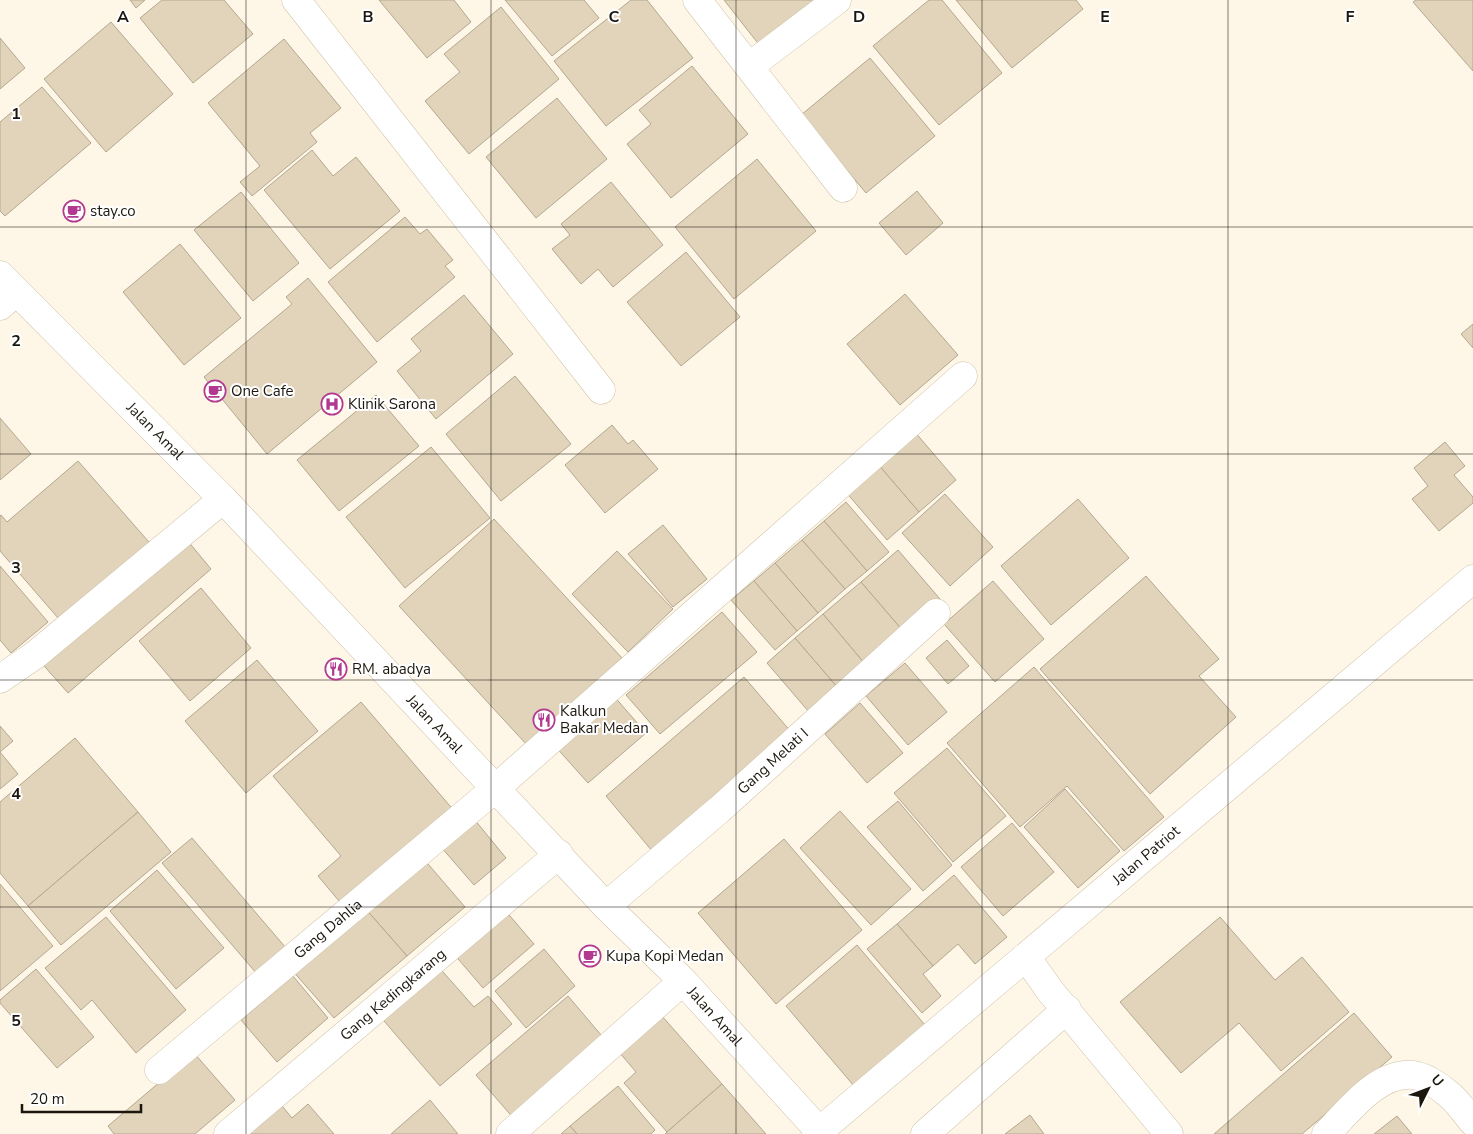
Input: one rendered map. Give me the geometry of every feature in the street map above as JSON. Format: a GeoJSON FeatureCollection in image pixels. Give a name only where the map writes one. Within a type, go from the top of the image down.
{"type":"FeatureCollection","features":[{"type":"Feature","properties":{"kind":"street"},"geometry":{"type":"LineString","coordinates":[[296,0],[601,390]]}},
{"type":"Feature","properties":{"kind":"street"},"geometry":{"type":"LineString","coordinates":[[697,0],[843,188]]}},
{"type":"Feature","properties":{"kind":"street"},"geometry":{"type":"LineString","coordinates":[[750,66],[838,0]]}},
{"type":"Feature","properties":{"kind":"street","name":"Jalan Amal"},"geometry":{"type":"LineString","coordinates":[[5,291],[223,499],[606,906],[683,981],[819,1133]]}},
{"type":"Feature","properties":{"kind":"street","name":"Gang Dahlia"},"geometry":{"type":"LineString","coordinates":[[159,1070],[496,788],[963,376]]}},
{"type":"Feature","properties":{"kind":"street"},"geometry":{"type":"LineString","coordinates":[[0,679],[36,655],[223,499]]}},
{"type":"Feature","properties":{"kind":"street","name":"Jalan Patriot"},"geometry":{"type":"LineString","coordinates":[[819,1133],[1473,579]]}},
{"type":"Feature","properties":{"kind":"street","name":"Gang Melati I"},"geometry":{"type":"LineString","coordinates":[[606,906],[720,809],[936,613]]}},
{"type":"Feature","properties":{"kind":"street","name":"Gang Kedingkarang"},"geometry":{"type":"LineString","coordinates":[[228,1134],[559,854]]}},
{"type":"Feature","properties":{"kind":"street"},"geometry":{"type":"LineString","coordinates":[[1026,957],[1052,992],[1169,1134]]}},
{"type":"Feature","properties":{"kind":"street"},"geometry":{"type":"LineString","coordinates":[[510,1134],[683,981]]}},
{"type":"Feature","properties":{"kind":"street"},"geometry":{"type":"LineString","coordinates":[[925,1134],[1067,1009]]}},
{"type":"Feature","properties":{"kind":"street"},"geometry":{"type":"LineString","coordinates":[[1326,1134],[1369,1091],[1389,1078],[1414,1075],[1428,1080],[1448,1093],[1473,1122]]}},
{"type":"Feature","properties":{"kind":"building"},"geometry":{"type":"Polygon","coordinates":[[[130,0],[145,0],[136,8],[130,0]]]}},
{"type":"Feature","properties":{"kind":"building"},"geometry":{"type":"Polygon","coordinates":[[[162,0],[224,0],[253,34],[193,83],[140,18],[162,0]]]}},
{"type":"Feature","properties":{"kind":"building"},"geometry":{"type":"Polygon","coordinates":[[[379,0],[454,0],[471,22],[427,58],[379,0]]]}},
{"type":"Feature","properties":{"kind":"building"},"geometry":{"type":"Polygon","coordinates":[[[505,0],[584,0],[599,18],[552,56],[505,0]]]}},
{"type":"Feature","properties":{"kind":"building"},"geometry":{"type":"Polygon","coordinates":[[[631,0],[647,0],[693,58],[606,126],[554,61],[631,0]]]}},
{"type":"Feature","properties":{"kind":"building"},"geometry":{"type":"Polygon","coordinates":[[[724,0],[829,0],[764,51],[724,0]]]}},
{"type":"Feature","properties":{"kind":"building"},"geometry":{"type":"Polygon","coordinates":[[[929,0],[942,0],[1002,73],[939,125],[873,46],[929,0]]]}},
{"type":"Feature","properties":{"kind":"building"},"geometry":{"type":"Polygon","coordinates":[[[956,0],[1076,0],[1083,9],[1012,68],[956,0]]]}},
{"type":"Feature","properties":{"kind":"building"},"geometry":{"type":"Polygon","coordinates":[[[1416,0],[1473,0],[1473,71],[1413,2],[1416,0]]]}},
{"type":"Feature","properties":{"kind":"building"},"geometry":{"type":"Polygon","coordinates":[[[501,7],[559,79],[469,154],[425,101],[460,72],[444,54],[501,7]]]}},
{"type":"Feature","properties":{"kind":"building"},"geometry":{"type":"Polygon","coordinates":[[[111,22],[173,94],[106,152],[44,79],[111,22]]]}},
{"type":"Feature","properties":{"kind":"building"},"geometry":{"type":"Polygon","coordinates":[[[0,38],[25,68],[0,89],[0,38]]]}},
{"type":"Feature","properties":{"kind":"building"},"geometry":{"type":"Polygon","coordinates":[[[284,39],[341,108],[310,133],[317,142],[252,196],[240,182],[260,166],[208,103],[284,39]]]}},
{"type":"Feature","properties":{"kind":"building"},"geometry":{"type":"Polygon","coordinates":[[[870,58],[935,136],[866,193],[801,115],[870,58]]]}},
{"type":"Feature","properties":{"kind":"building"},"geometry":{"type":"Polygon","coordinates":[[[692,66],[748,134],[671,198],[627,144],[651,124],[639,110],[692,66]]]}},
{"type":"Feature","properties":{"kind":"building"},"geometry":{"type":"Polygon","coordinates":[[[42,87],[91,143],[5,216],[0,211],[0,122],[42,87]]]}},
{"type":"Feature","properties":{"kind":"building"},"geometry":{"type":"Polygon","coordinates":[[[557,98],[607,159],[536,218],[486,157],[557,98]]]}},
{"type":"Feature","properties":{"kind":"building"},"geometry":{"type":"Polygon","coordinates":[[[312,150],[333,176],[356,157],[400,211],[330,269],[264,190],[312,150]]]}},
{"type":"Feature","properties":{"kind":"building"},"geometry":{"type":"Polygon","coordinates":[[[757,159],[816,231],[734,299],[675,227],[757,159]]]}},
{"type":"Feature","properties":{"kind":"building"},"geometry":{"type":"Polygon","coordinates":[[[611,182],[663,245],[613,287],[598,269],[581,284],[552,249],[570,235],[561,224],[611,182]]]}},
{"type":"Feature","properties":{"kind":"building"},"geometry":{"type":"Polygon","coordinates":[[[917,191],[943,223],[906,255],[879,223],[917,191]]]}},
{"type":"Feature","properties":{"kind":"building"},"geometry":{"type":"Polygon","coordinates":[[[241,192],[299,263],[253,301],[194,230],[241,192]]]}},
{"type":"Feature","properties":{"kind":"building"},"geometry":{"type":"Polygon","coordinates":[[[405,217],[420,234],[427,229],[453,260],[445,266],[455,277],[377,342],[328,282],[405,217]]]}},
{"type":"Feature","properties":{"kind":"building"},"geometry":{"type":"Polygon","coordinates":[[[180,244],[241,318],[184,365],[123,292],[180,244]]]}},
{"type":"Feature","properties":{"kind":"building"},"geometry":{"type":"Polygon","coordinates":[[[686,252],[740,317],[681,366],[627,302],[686,252]]]}},
{"type":"Feature","properties":{"kind":"building"},"geometry":{"type":"Polygon","coordinates":[[[308,278],[377,362],[267,454],[204,377],[292,304],[286,297],[308,278]]]}},
{"type":"Feature","properties":{"kind":"building"},"geometry":{"type":"Polygon","coordinates":[[[905,294],[958,355],[900,405],[847,344],[905,294]]]}},
{"type":"Feature","properties":{"kind":"building"},"geometry":{"type":"Polygon","coordinates":[[[464,295],[513,354],[436,419],[397,371],[421,351],[411,339],[464,295]]]}},
{"type":"Feature","properties":{"kind":"building"},"geometry":{"type":"Polygon","coordinates":[[[1473,324],[1473,348],[1461,334],[1473,324]]]}},
{"type":"Feature","properties":{"kind":"building"},"geometry":{"type":"Polygon","coordinates":[[[515,376],[571,444],[501,501],[446,434],[515,376]]]}},
{"type":"Feature","properties":{"kind":"building"},"geometry":{"type":"Polygon","coordinates":[[[376,395],[419,446],[339,511],[297,460],[376,395]]]}},
{"type":"Feature","properties":{"kind":"building"},"geometry":{"type":"Polygon","coordinates":[[[0,418],[31,454],[0,480],[0,418]]]}},
{"type":"Feature","properties":{"kind":"building"},"geometry":{"type":"Polygon","coordinates":[[[612,425],[628,444],[633,440],[658,469],[605,513],[565,465],[612,425]]]}},
{"type":"Feature","properties":{"kind":"building"},"geometry":{"type":"Polygon","coordinates":[[[914,431],[956,480],[919,512],[877,463],[914,431]]]}},
{"type":"Feature","properties":{"kind":"building"},"geometry":{"type":"Polygon","coordinates":[[[1445,442],[1465,466],[1454,475],[1473,497],[1473,503],[1439,531],[1412,499],[1428,486],[1414,468],[1445,442]]]}},
{"type":"Feature","properties":{"kind":"building"},"geometry":{"type":"Polygon","coordinates":[[[431,447],[490,518],[405,588],[346,517],[431,447]]]}},
{"type":"Feature","properties":{"kind":"building"},"geometry":{"type":"Polygon","coordinates":[[[78,461],[155,549],[65,626],[0,551],[0,516],[7,522],[78,461]]]}},
{"type":"Feature","properties":{"kind":"building"},"geometry":{"type":"Polygon","coordinates":[[[877,463],[919,512],[887,540],[845,491],[877,463]]]}},
{"type":"Feature","properties":{"kind":"building"},"geometry":{"type":"Polygon","coordinates":[[[945,494],[993,547],[950,586],[902,533],[945,494]]]}},
{"type":"Feature","properties":{"kind":"building"},"geometry":{"type":"Polygon","coordinates":[[[1078,499],[1129,558],[1051,625],[1001,566],[1078,499]]]}},
{"type":"Feature","properties":{"kind":"building"},"geometry":{"type":"Polygon","coordinates":[[[846,502],[889,552],[867,571],[824,521],[846,502]]]}},
{"type":"Feature","properties":{"kind":"building"},"geometry":{"type":"Polygon","coordinates":[[[494,519],[622,658],[527,745],[399,606],[494,519]]]}},
{"type":"Feature","properties":{"kind":"building"},"geometry":{"type":"Polygon","coordinates":[[[824,521],[867,571],[845,589],[802,540],[824,521]]]}},
{"type":"Feature","properties":{"kind":"building"},"geometry":{"type":"Polygon","coordinates":[[[663,525],[707,579],[673,607],[628,554],[663,525]]]}},
{"type":"Feature","properties":{"kind":"building"},"geometry":{"type":"Polygon","coordinates":[[[182,534],[211,569],[68,693],[38,659],[182,534]]]}},
{"type":"Feature","properties":{"kind":"building"},"geometry":{"type":"Polygon","coordinates":[[[802,540],[845,589],[818,613],[775,563],[802,540]]]}},
{"type":"Feature","properties":{"kind":"building"},"geometry":{"type":"Polygon","coordinates":[[[898,550],[940,599],[903,631],[861,582],[898,550]]]}},
{"type":"Feature","properties":{"kind":"building"},"geometry":{"type":"Polygon","coordinates":[[[617,551],[673,609],[628,652],[572,594],[617,551]]]}},
{"type":"Feature","properties":{"kind":"building"},"geometry":{"type":"Polygon","coordinates":[[[775,563],[818,613],[797,631],[754,581],[775,563]]]}},
{"type":"Feature","properties":{"kind":"building"},"geometry":{"type":"Polygon","coordinates":[[[0,566],[48,622],[11,653],[0,640],[0,566]]]}},
{"type":"Feature","properties":{"kind":"building"},"geometry":{"type":"Polygon","coordinates":[[[1146,576],[1219,659],[1199,676],[1236,717],[1150,794],[1040,669],[1146,576]]]}},
{"type":"Feature","properties":{"kind":"building"},"geometry":{"type":"Polygon","coordinates":[[[754,581],[797,631],[775,650],[731,600],[754,581]]]}},
{"type":"Feature","properties":{"kind":"building"},"geometry":{"type":"Polygon","coordinates":[[[993,581],[1044,639],[995,682],[944,624],[993,581]]]}},
{"type":"Feature","properties":{"kind":"building"},"geometry":{"type":"Polygon","coordinates":[[[861,582],[903,631],[865,664],[823,614],[861,582]]]}},
{"type":"Feature","properties":{"kind":"building"},"geometry":{"type":"Polygon","coordinates":[[[201,588],[251,648],[190,701],[139,641],[201,588]]]}},
{"type":"Feature","properties":{"kind":"building"},"geometry":{"type":"Polygon","coordinates":[[[722,612],[757,652],[660,734],[626,695],[722,612]]]}},
{"type":"Feature","properties":{"kind":"building"},"geometry":{"type":"Polygon","coordinates":[[[823,614],[865,664],[838,688],[795,638],[823,614]]]}},
{"type":"Feature","properties":{"kind":"building"},"geometry":{"type":"Polygon","coordinates":[[[795,638],[838,688],[809,712],[767,663],[795,638]]]}},
{"type":"Feature","properties":{"kind":"building"},"geometry":{"type":"Polygon","coordinates":[[[947,640],[969,666],[948,684],[926,658],[947,640]]]}},
{"type":"Feature","properties":{"kind":"building"},"geometry":{"type":"Polygon","coordinates":[[[257,660],[318,731],[246,793],[185,721],[257,660]]]}},
{"type":"Feature","properties":{"kind":"building"},"geometry":{"type":"Polygon","coordinates":[[[905,663],[947,712],[908,745],[866,696],[905,663]]]}},
{"type":"Feature","properties":{"kind":"building"},"geometry":{"type":"Polygon","coordinates":[[[1034,667],[1164,817],[1124,851],[1067,786],[1020,827],[947,743],[1034,667]]]}},
{"type":"Feature","properties":{"kind":"building"},"geometry":{"type":"Polygon","coordinates":[[[744,677],[792,733],[653,852],[606,796],[744,677]]]}},
{"type":"Feature","properties":{"kind":"building"},"geometry":{"type":"Polygon","coordinates":[[[612,694],[646,733],[588,783],[554,745],[612,694]]]}},
{"type":"Feature","properties":{"kind":"building"},"geometry":{"type":"Polygon","coordinates":[[[361,702],[456,813],[345,908],[318,876],[341,856],[273,776],[361,702]]]}},
{"type":"Feature","properties":{"kind":"building"},"geometry":{"type":"Polygon","coordinates":[[[860,703],[903,753],[867,783],[825,734],[860,703]]]}},
{"type":"Feature","properties":{"kind":"building"},"geometry":{"type":"Polygon","coordinates":[[[0,726],[13,741],[0,752],[0,726]]]}},
{"type":"Feature","properties":{"kind":"building"},"geometry":{"type":"Polygon","coordinates":[[[75,738],[138,812],[28,906],[0,873],[0,802],[75,738]]]}},
{"type":"Feature","properties":{"kind":"building"},"geometry":{"type":"Polygon","coordinates":[[[947,748],[1006,816],[953,862],[894,793],[947,748]]]}},
{"type":"Feature","properties":{"kind":"building"},"geometry":{"type":"Polygon","coordinates":[[[0,752],[18,774],[0,789],[0,752]]]}},
{"type":"Feature","properties":{"kind":"building"},"geometry":{"type":"Polygon","coordinates":[[[1065,789],[1120,851],[1078,888],[1024,827],[1065,789]]]}},
{"type":"Feature","properties":{"kind":"building"},"geometry":{"type":"Polygon","coordinates":[[[898,801],[952,865],[923,891],[867,827],[898,801]]]}},
{"type":"Feature","properties":{"kind":"building"},"geometry":{"type":"Polygon","coordinates":[[[840,811],[911,889],[871,925],[800,848],[840,811]]]}},
{"type":"Feature","properties":{"kind":"building"},"geometry":{"type":"Polygon","coordinates":[[[138,812],[171,852],[61,945],[28,906],[138,812]]]}},
{"type":"Feature","properties":{"kind":"building"},"geometry":{"type":"Polygon","coordinates":[[[474,819],[506,858],[474,885],[441,847],[474,819]]]}},
{"type":"Feature","properties":{"kind":"building"},"geometry":{"type":"Polygon","coordinates":[[[1012,823],[1054,872],[1003,916],[961,867],[1012,823]]]}},
{"type":"Feature","properties":{"kind":"building"},"geometry":{"type":"Polygon","coordinates":[[[192,838],[286,948],[257,974],[162,863],[192,838]]]}},
{"type":"Feature","properties":{"kind":"building"},"geometry":{"type":"Polygon","coordinates":[[[784,839],[862,930],[776,1004],[698,913],[784,839]]]}},
{"type":"Feature","properties":{"kind":"building"},"geometry":{"type":"Polygon","coordinates":[[[422,857],[465,907],[407,956],[364,907],[422,857]]]}},
{"type":"Feature","properties":{"kind":"building"},"geometry":{"type":"Polygon","coordinates":[[[157,870],[224,948],[176,989],[110,911],[157,870]]]}},
{"type":"Feature","properties":{"kind":"building"},"geometry":{"type":"Polygon","coordinates":[[[954,875],[1007,937],[975,964],[958,944],[933,966],[897,924],[954,875]]]}},
{"type":"Feature","properties":{"kind":"building"},"geometry":{"type":"Polygon","coordinates":[[[0,884],[53,946],[0,991],[0,884]]]}},
{"type":"Feature","properties":{"kind":"building"},"geometry":{"type":"Polygon","coordinates":[[[364,907],[407,956],[334,1018],[291,969],[364,907]]]}},
{"type":"Feature","properties":{"kind":"building"},"geometry":{"type":"Polygon","coordinates":[[[504,909],[534,944],[483,988],[453,953],[504,909]]]}},
{"type":"Feature","properties":{"kind":"building"},"geometry":{"type":"Polygon","coordinates":[[[106,917],[186,1010],[136,1053],[92,1000],[81,1010],[45,968],[106,917]]]}},
{"type":"Feature","properties":{"kind":"building"},"geometry":{"type":"Polygon","coordinates":[[[1220,917],[1275,980],[1302,957],[1349,1012],[1281,1071],[1239,1023],[1181,1073],[1120,1002],[1220,917]]]}},
{"type":"Feature","properties":{"kind":"building"},"geometry":{"type":"Polygon","coordinates":[[[897,924],[933,966],[923,974],[941,996],[922,1013],[867,949],[897,924]]]}},
{"type":"Feature","properties":{"kind":"building"},"geometry":{"type":"Polygon","coordinates":[[[857,945],[925,1025],[854,1086],[786,1006],[857,945]]]}},
{"type":"Feature","properties":{"kind":"building"},"geometry":{"type":"Polygon","coordinates":[[[544,949],[575,986],[526,1028],[495,991],[544,949]]]}},
{"type":"Feature","properties":{"kind":"building"},"geometry":{"type":"Polygon","coordinates":[[[436,964],[474,1007],[488,996],[512,1024],[440,1086],[378,1014],[436,964]]]}},
{"type":"Feature","properties":{"kind":"building"},"geometry":{"type":"Polygon","coordinates":[[[36,969],[94,1037],[57,1068],[0,1003],[0,1000],[36,969]]]}},
{"type":"Feature","properties":{"kind":"building"},"geometry":{"type":"Polygon","coordinates":[[[293,976],[328,1018],[277,1062],[241,1020],[293,976]]]}},
{"type":"Feature","properties":{"kind":"building"},"geometry":{"type":"Polygon","coordinates":[[[568,996],[607,1042],[515,1120],[476,1075],[568,996]]]}},
{"type":"Feature","properties":{"kind":"building"},"geometry":{"type":"Polygon","coordinates":[[[1354,1013],[1392,1057],[1302,1134],[1214,1134],[1354,1013]]]}},
{"type":"Feature","properties":{"kind":"building"},"geometry":{"type":"Polygon","coordinates":[[[661,1015],[722,1084],[667,1132],[624,1083],[636,1072],[619,1052],[661,1015]]]}},
{"type":"Feature","properties":{"kind":"building"},"geometry":{"type":"Polygon","coordinates":[[[194,1053],[235,1100],[195,1134],[114,1134],[108,1126],[194,1053]]]}},
{"type":"Feature","properties":{"kind":"building"},"geometry":{"type":"Polygon","coordinates":[[[722,1084],[766,1134],[665,1134],[667,1132],[722,1084]]]}},
{"type":"Feature","properties":{"kind":"building"},"geometry":{"type":"Polygon","coordinates":[[[618,1086],[655,1130],[651,1134],[577,1134],[570,1126],[618,1086]]]}},
{"type":"Feature","properties":{"kind":"building"},"geometry":{"type":"Polygon","coordinates":[[[430,1100],[458,1134],[391,1134],[430,1100]]]}},
{"type":"Feature","properties":{"kind":"building"},"geometry":{"type":"Polygon","coordinates":[[[278,1101],[292,1118],[308,1104],[334,1134],[240,1134],[278,1101]]]}},
{"type":"Feature","properties":{"kind":"building"},"geometry":{"type":"Polygon","coordinates":[[[1030,1115],[1044,1134],[1005,1134],[1030,1115]]]}},
{"type":"Feature","properties":{"kind":"building"},"geometry":{"type":"Polygon","coordinates":[[[1397,1116],[1412,1134],[1374,1134],[1397,1116]]]}},
{"type":"Feature","properties":{"kind":"building"},"geometry":{"type":"Polygon","coordinates":[[[570,1126],[577,1134],[561,1134],[570,1126]]]}},
{"type":"Feature","properties":{"kind":"place","name":"stay.co"},"geometry":{"type":"Point","coordinates":[74,211]}},
{"type":"Feature","properties":{"kind":"place","name":"One Cafe"},"geometry":{"type":"Point","coordinates":[215,391]}},
{"type":"Feature","properties":{"kind":"place","name":"Klinik Sarona"},"geometry":{"type":"Point","coordinates":[332,404]}},
{"type":"Feature","properties":{"kind":"place","name":"RM. abadya"},"geometry":{"type":"Point","coordinates":[336,669]}},
{"type":"Feature","properties":{"kind":"place","name":"Kalkun Bakar Medan"},"geometry":{"type":"Point","coordinates":[544,720]}},
{"type":"Feature","properties":{"kind":"place","name":"Kupa Kopi Medan"},"geometry":{"type":"Point","coordinates":[590,956]}}]}
